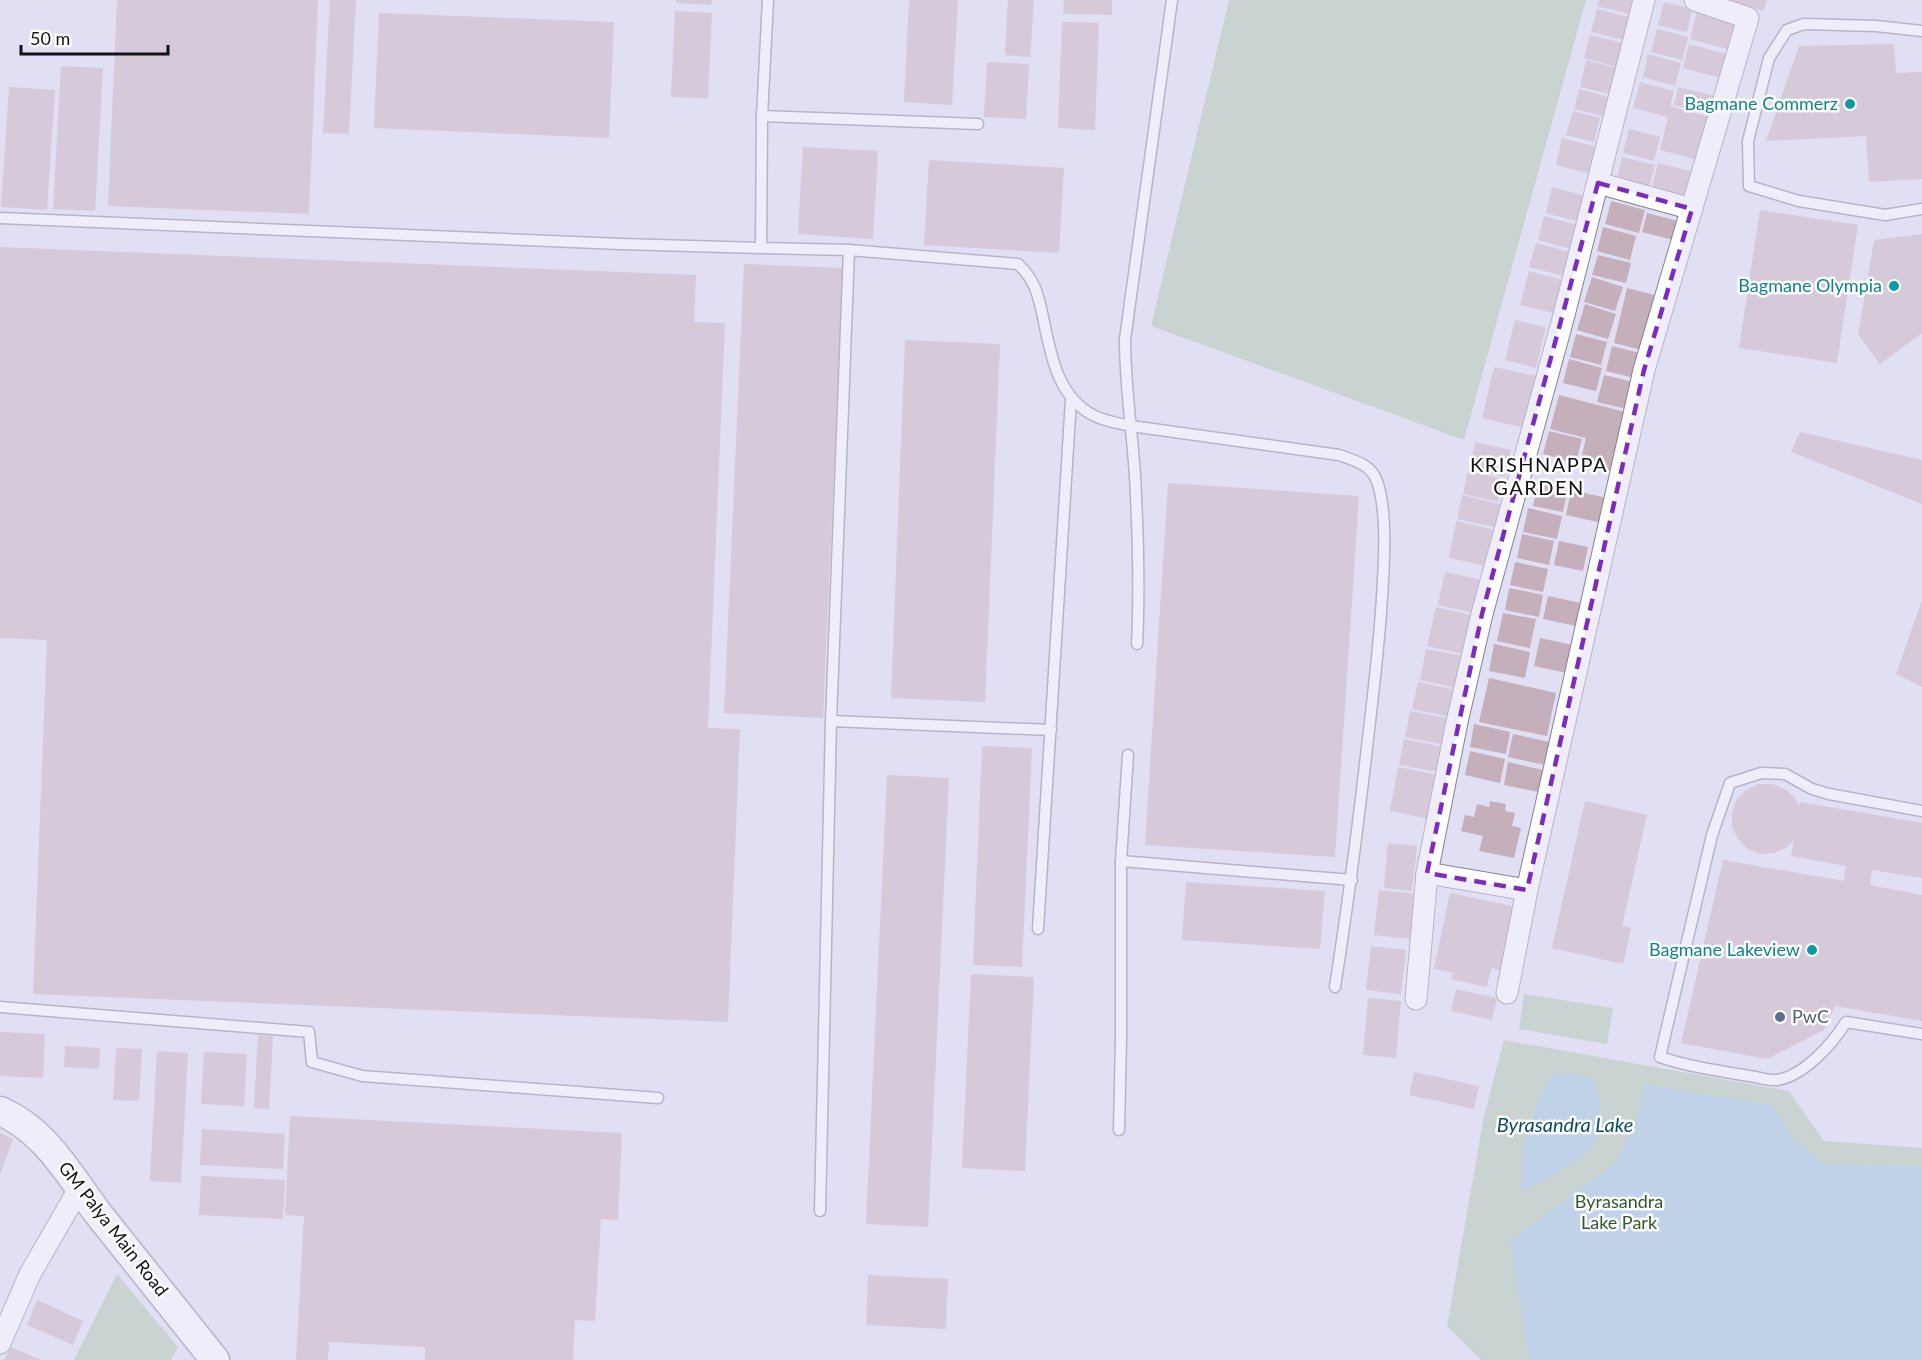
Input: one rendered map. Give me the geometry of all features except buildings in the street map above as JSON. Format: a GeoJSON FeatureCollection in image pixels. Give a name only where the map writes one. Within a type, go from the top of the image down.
{"type":"FeatureCollection","features":[{"type":"Feature","properties":{"kind":"main road","name":"GM Palya Main Road"},"geometry":{"type":"LineString","coordinates":[[0,1111],[24,1123],[45,1141],[79,1189],[215,1360]]}},
{"type":"Feature","properties":{"kind":"street"},"geometry":{"type":"LineString","coordinates":[[1416,999],[1427,873],[1457,722],[1482,614],[1598,183],[1644,0]]}},
{"type":"Feature","properties":{"kind":"street"},"geometry":{"type":"LineString","coordinates":[[1507,993],[1527,890],[1644,370],[1748,18],[1695,0]]}},
{"type":"Feature","properties":{"kind":"street"},"geometry":{"type":"LineString","coordinates":[[1598,183],[1692,209]]}},
{"type":"Feature","properties":{"kind":"street"},"geometry":{"type":"LineString","coordinates":[[1427,873],[1527,890]]}},
{"type":"Feature","properties":{"kind":"street"},"geometry":{"type":"LineString","coordinates":[[0,1343],[30,1274],[79,1189]]}},
{"type":"Feature","properties":{"kind":"lane"},"geometry":{"type":"LineString","coordinates":[[761,248],[762,116],[768,0]]}},
{"type":"Feature","properties":{"kind":"lane"},"geometry":{"type":"LineString","coordinates":[[1137,644],[1140,598],[1135,476],[1125,379],[1125,339],[1172,0]]}},
{"type":"Feature","properties":{"kind":"lane"},"geometry":{"type":"LineString","coordinates":[[1922,31],[1876,26],[1804,24],[1787,30],[1769,58],[1748,141],[1749,186],[1799,201],[1886,215],[1922,209]]}},
{"type":"Feature","properties":{"kind":"lane"},"geometry":{"type":"LineString","coordinates":[[762,116],[978,124]]}},
{"type":"Feature","properties":{"kind":"lane"},"geometry":{"type":"LineString","coordinates":[[0,218],[621,244],[849,250],[1018,264],[1030,275],[1038,293],[1052,361],[1071,399],[1091,415],[1131,426],[1339,455],[1370,469],[1376,478],[1380,494],[1384,555],[1379,648],[1352,880],[1335,987]]}},
{"type":"Feature","properties":{"kind":"lane"},"geometry":{"type":"LineString","coordinates":[[820,1211],[831,721],[849,250]]}},
{"type":"Feature","properties":{"kind":"lane"},"geometry":{"type":"LineString","coordinates":[[1038,929],[1071,399]]}},
{"type":"Feature","properties":{"kind":"lane"},"geometry":{"type":"LineString","coordinates":[[831,721],[1051,730]]}},
{"type":"Feature","properties":{"kind":"lane"},"geometry":{"type":"LineString","coordinates":[[1119,1130],[1121,861],[1128,754]]}},
{"type":"Feature","properties":{"kind":"lane"},"geometry":{"type":"LineString","coordinates":[[1922,811],[1829,794],[1812,789],[1785,774],[1761,773],[1730,783],[1712,835],[1660,1057],[1688,1066],[1777,1080],[1798,1071],[1817,1058],[1838,1035],[1846,1022],[1922,1034]]}},
{"type":"Feature","properties":{"kind":"lane"},"geometry":{"type":"LineString","coordinates":[[1121,861],[1352,880]]}},
{"type":"Feature","properties":{"kind":"lane"},"geometry":{"type":"LineString","coordinates":[[0,1007],[309,1032],[312,1062],[362,1077],[658,1098]]}},
{"type":"Feature","properties":{"kind":"highlighted area"},"geometry":{"type":"Polygon","coordinates":[[[1598,183],[1692,209],[1644,370],[1527,890],[1427,873],[1482,614],[1598,183]]]}},
{"type":"Feature","properties":{"kind":"green space"},"geometry":{"type":"Polygon","coordinates":[[[1229,0],[1586,0],[1464,440],[1151,326],[1229,0]]]}},
{"type":"Feature","properties":{"kind":"green space"},"geometry":{"type":"Polygon","coordinates":[[[1524,994],[1613,1008],[1607,1044],[1519,1029],[1524,994]]]}},
{"type":"Feature","properties":{"kind":"green space","name":"Byrasandra Lake"},"geometry":{"type":"Polygon","coordinates":[[[1504,1040],[1789,1091],[1824,1141],[1922,1148],[1922,1360],[1481,1360],[1447,1326],[1484,1116],[1504,1040]]]}},
{"type":"Feature","properties":{"kind":"green space"},"geometry":{"type":"Polygon","coordinates":[[[117,1274],[178,1347],[171,1360],[74,1360],[117,1274]]]}},
{"type":"Feature","properties":{"kind":"water","name":"Byrasandra Lake"},"geometry":{"type":"Polygon","coordinates":[[[1555,1073],[1578,1074],[1593,1079],[1600,1108],[1600,1128],[1593,1145],[1586,1153],[1548,1178],[1522,1190],[1522,1162],[1528,1129],[1540,1098],[1555,1073]]]}},
{"type":"Feature","properties":{"kind":"water","name":"Byrasandra Lake"},"geometry":{"type":"Polygon","coordinates":[[[1645,1085],[1772,1105],[1794,1140],[1824,1165],[1922,1167],[1922,1360],[1529,1360],[1510,1241],[1617,1162],[1637,1119],[1645,1085]]]}},
{"type":"Feature","properties":{"kind":"place","name":"Bagmane Commerz"},"geometry":{"type":"Point","coordinates":[1850,104]}},
{"type":"Feature","properties":{"kind":"place","name":"Bagmane Olympia"},"geometry":{"type":"Point","coordinates":[1894,286]}},
{"type":"Feature","properties":{"kind":"place","name":"Bagmane Lakeview"},"geometry":{"type":"Point","coordinates":[1812,950]}},
{"type":"Feature","properties":{"kind":"place","name":"PwC"},"geometry":{"type":"Point","coordinates":[1780,1017]}},
{"type":"Feature","properties":{"kind":"district","name":"KRISHNAPPA GARDEN"},"geometry":{"type":"Point","coordinates":[1539,476]}},
{"type":"Feature","properties":{"kind":"park label","name":"Byrasandra Lake Park"},"geometry":{"type":"Point","coordinates":[1619,1212]}}]}
